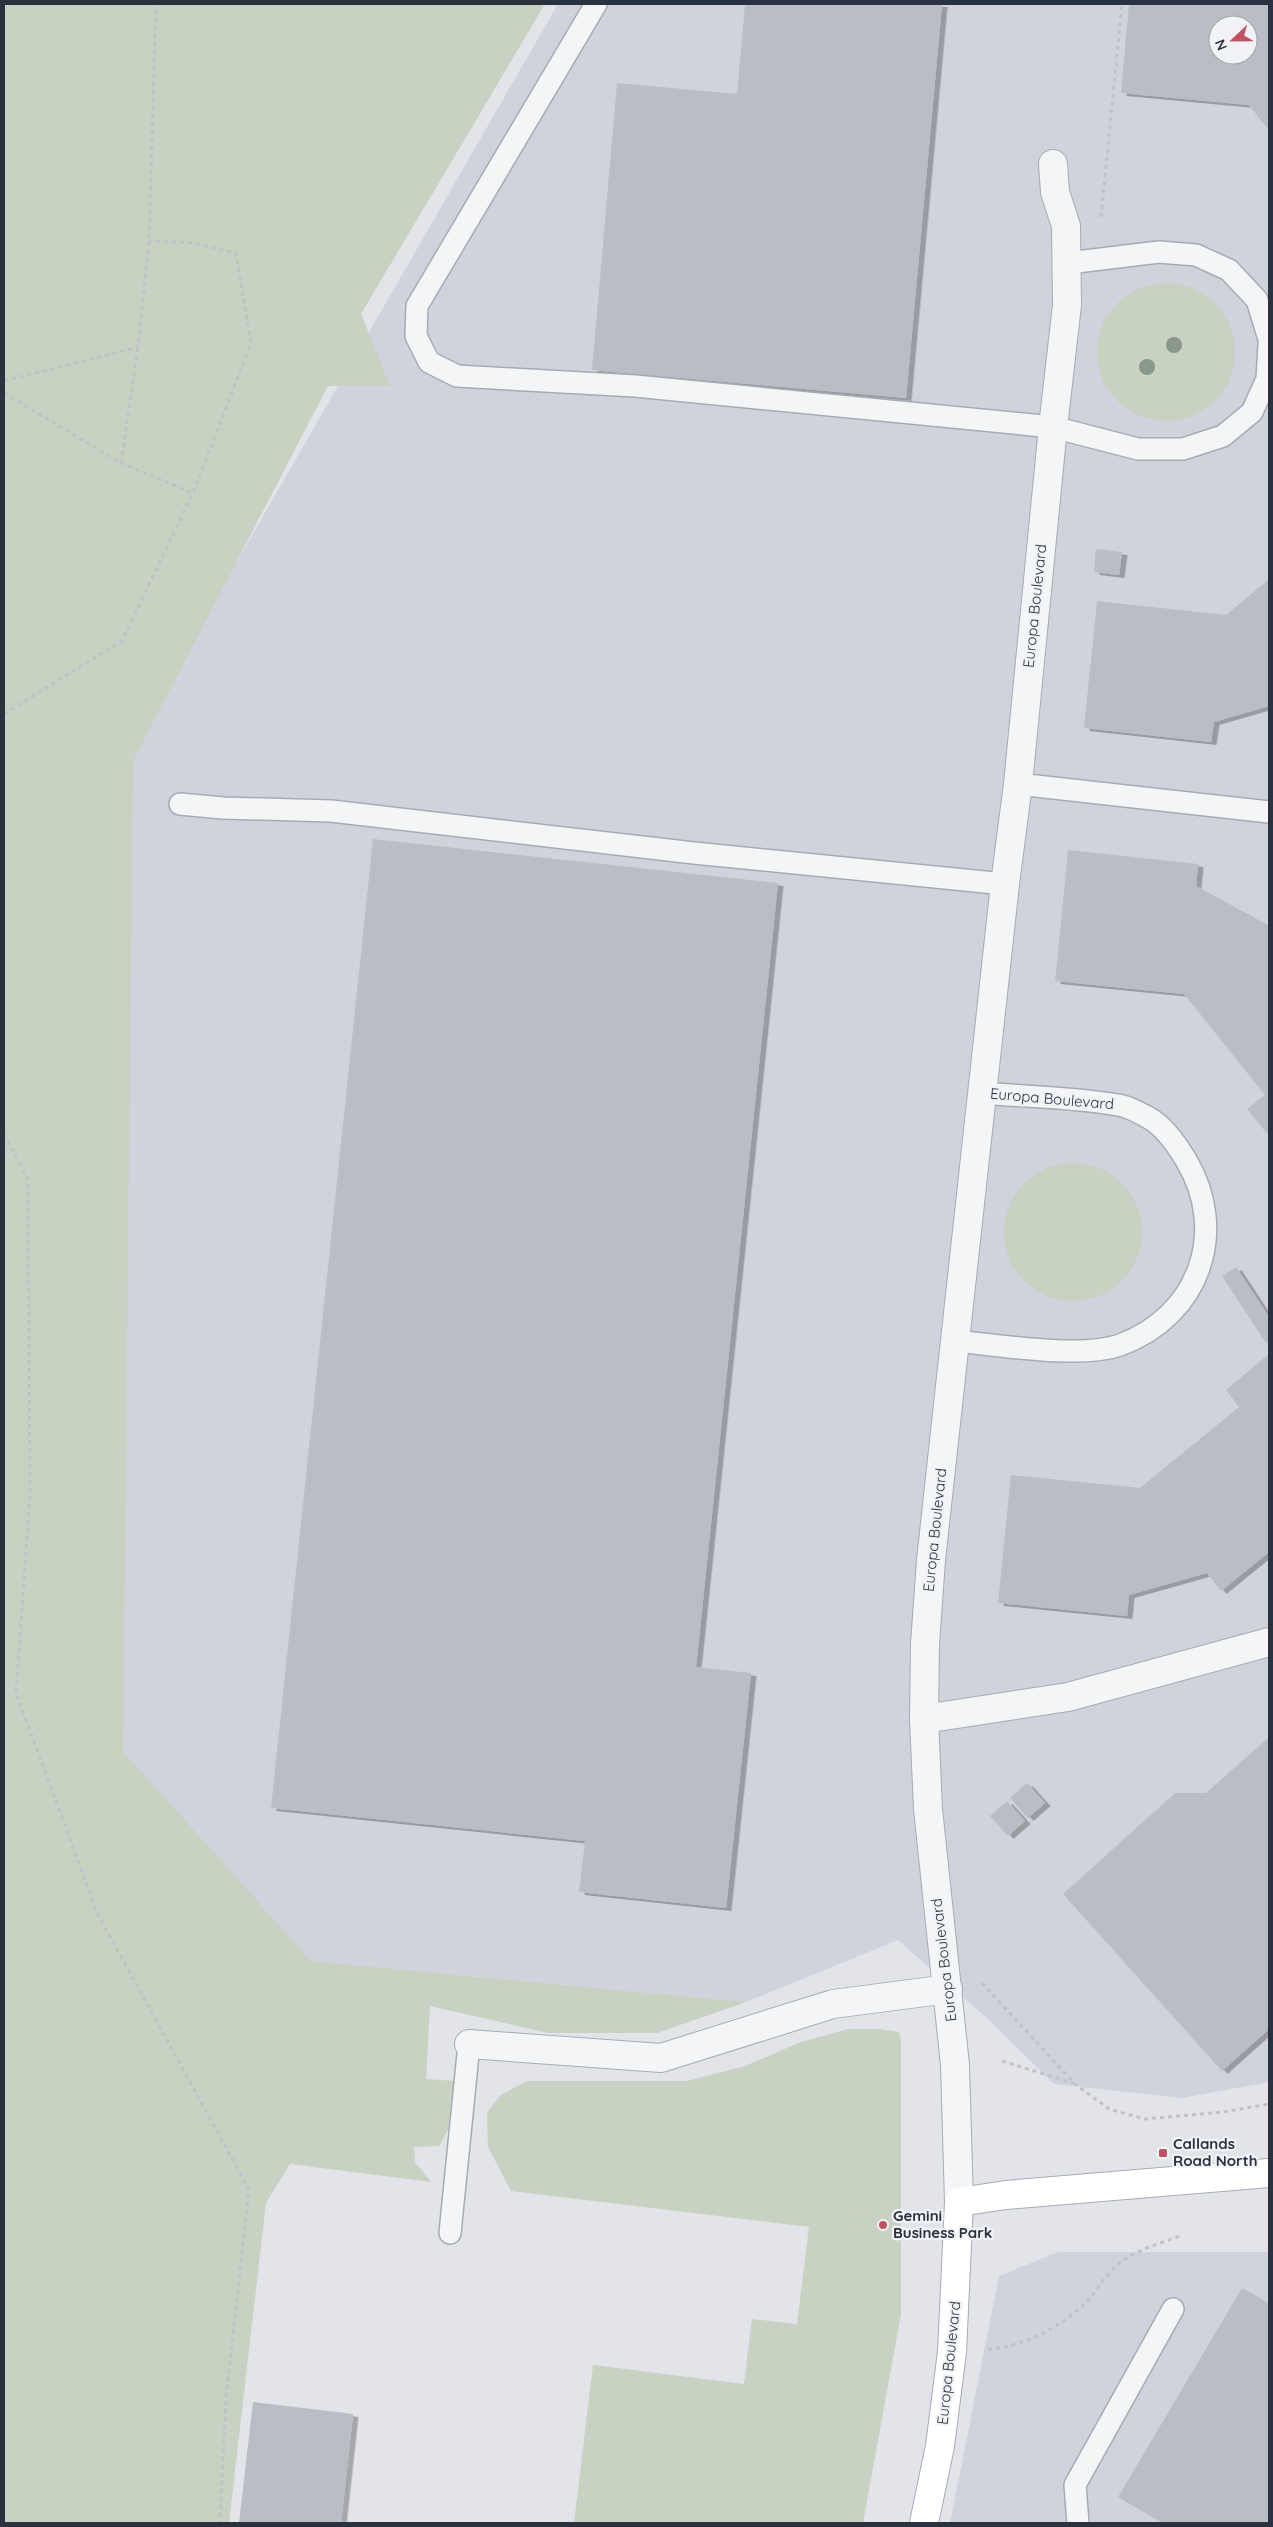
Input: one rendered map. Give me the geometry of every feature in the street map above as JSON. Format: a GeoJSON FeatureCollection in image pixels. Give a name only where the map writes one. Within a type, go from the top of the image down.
{"type":"FeatureCollection","features":[{"type":"Feature","properties":{"kind":"street","name":"Europa Boulevard"},"geometry":{"type":"LineString","coordinates":[[924,2523],[940,2446],[952,2352],[959,2202],[955,2065],[928,1809],[924,1719],[925,1644],[931,1560],[1005,884],[1018,784],[1053,427],[1067,305],[1068,263],[1066,226],[1055,192],[1053,164]]}},
{"type":"Feature","properties":{"kind":"street"},"geometry":{"type":"LineString","coordinates":[[924,1719],[1068,1697],[1269,1642]]}},
{"type":"Feature","properties":{"kind":"street"},"geometry":{"type":"LineString","coordinates":[[469,2044],[661,2058],[833,2004],[948,1989]]}},
{"type":"Feature","properties":{"kind":"street"},"geometry":{"type":"LineString","coordinates":[[959,2202],[1006,2195],[1269,2173]]}},
{"type":"Feature","properties":{"kind":"lane"},"geometry":{"type":"LineString","coordinates":[[596,4],[417,306],[416,336],[429,362],[457,376],[635,386],[1053,427],[1138,449],[1182,449],[1224,436],[1252,412],[1267,379],[1269,344]]}},
{"type":"Feature","properties":{"kind":"lane"},"geometry":{"type":"LineString","coordinates":[[1068,263],[1159,252],[1196,255],[1229,270],[1257,300],[1269,338]]}},
{"type":"Feature","properties":{"kind":"lane"},"geometry":{"type":"LineString","coordinates":[[1018,784],[1269,812]]}},
{"type":"Feature","properties":{"kind":"lane"},"geometry":{"type":"LineString","coordinates":[[180,804],[223,808],[331,812],[694,853],[1005,884]]}},
{"type":"Feature","properties":{"kind":"lane","name":"Europa Boulevard"},"geometry":{"type":"LineString","coordinates":[[955,1341],[1073,1352],[1119,1345],[1156,1328],[1185,1298],[1202,1264],[1205,1222],[1197,1179],[1175,1141],[1150,1119],[1120,1105],[982,1093]]}},
{"type":"Feature","properties":{"kind":"lane"},"geometry":{"type":"LineString","coordinates":[[450,2234],[469,2044]]}},
{"type":"Feature","properties":{"kind":"lane"},"geometry":{"type":"LineString","coordinates":[[1078,2523],[1075,2485],[1173,2309]]}},
{"type":"Feature","properties":{"kind":"path"},"geometry":{"type":"LineString","coordinates":[[121,462],[138,347],[149,241],[156,4]]}},
{"type":"Feature","properties":{"kind":"path"},"geometry":{"type":"LineString","coordinates":[[1098,260],[1122,4]]}},
{"type":"Feature","properties":{"kind":"path"},"geometry":{"type":"LineString","coordinates":[[4,714],[122,641],[193,493],[251,343],[236,253],[192,244],[149,241]]}},
{"type":"Feature","properties":{"kind":"path"},"geometry":{"type":"LineString","coordinates":[[4,380],[138,347]]}},
{"type":"Feature","properties":{"kind":"path"},"geometry":{"type":"LineString","coordinates":[[4,393],[121,462],[193,493]]}},
{"type":"Feature","properties":{"kind":"path"},"geometry":{"type":"LineString","coordinates":[[4,1134],[28,1180],[30,1495],[16,1693],[98,1915],[249,2189],[226,2398],[220,2523]]}},
{"type":"Feature","properties":{"kind":"path"},"geometry":{"type":"LineString","coordinates":[[980,1981],[1075,2084],[1109,2109],[1144,2118],[1215,2112],[1269,2104]]}},
{"type":"Feature","properties":{"kind":"path"},"geometry":{"type":"LineString","coordinates":[[1002,2061],[1075,2084]]}},
{"type":"Feature","properties":{"kind":"path"},"geometry":{"type":"LineString","coordinates":[[952,2352],[999,2348],[1020,2343],[1043,2333],[1066,2318],[1088,2300],[1120,2262],[1133,2254],[1182,2235]]}},
{"type":"Feature","properties":{"kind":"shaded area"},"geometry":{"type":"Polygon","coordinates":[[[558,4],[1269,4],[1269,2082],[1182,2098],[1054,2084],[987,2018],[898,1940],[746,2002],[310,1961],[113,1755],[122,761],[558,4]]]}},
{"type":"Feature","properties":{"kind":"shaded area"},"geometry":{"type":"Polygon","coordinates":[[[1058,2252],[1269,2252],[1269,2523],[950,2523],[999,2276],[1058,2252]]]}},
{"type":"Feature","properties":{"kind":"green space"},"geometry":{"type":"Polygon","coordinates":[[[4,4],[545,4],[361,314],[390,386],[328,386],[133,761],[123,1751],[311,1961],[746,2002],[657,2033],[548,2033],[430,2006],[426,2079],[455,2081],[448,2130],[439,2146],[414,2147],[415,2162],[431,2182],[290,2164],[266,2203],[229,2523],[4,2523],[4,4]]]}},
{"type":"Feature","properties":{"kind":"green space"},"geometry":{"type":"Polygon","coordinates":[[[1166,283],[1192,289],[1215,303],[1229,326],[1235,352],[1229,378],[1215,401],[1192,415],[1166,421],[1140,415],[1117,401],[1103,378],[1097,352],[1103,326],[1117,303],[1140,289],[1166,283]]]}},
{"type":"Feature","properties":{"kind":"green space"},"geometry":{"type":"Polygon","coordinates":[[[1073,1163],[1099,1169],[1122,1183],[1136,1206],[1142,1232],[1136,1258],[1122,1281],[1099,1295],[1073,1301],[1047,1295],[1024,1281],[1010,1258],[1004,1232],[1010,1206],[1024,1183],[1047,1169],[1073,1163]]]}},
{"type":"Feature","properties":{"kind":"green space"},"geometry":{"type":"Polygon","coordinates":[[[848,2029],[880,2029],[899,2032],[901,2042],[901,2314],[863,2523],[574,2523],[593,2365],[744,2384],[752,2319],[797,2324],[809,2227],[511,2191],[488,2147],[487,2112],[501,2095],[527,2081],[687,2081],[745,2066],[801,2042],[848,2029]]]}},
{"type":"Feature","properties":{"kind":"building"},"geometry":{"type":"Polygon","coordinates":[[[745,4],[942,4],[906,398],[592,370],[617,83],[737,94],[745,4]]]}},
{"type":"Feature","properties":{"kind":"building"},"geometry":{"type":"Polygon","coordinates":[[[1129,4],[1269,4],[1269,131],[1249,105],[1121,93],[1129,4]]]}},
{"type":"Feature","properties":{"kind":"building"},"geometry":{"type":"Polygon","coordinates":[[[1096,549],[1122,552],[1119,575],[1094,572],[1096,549]]]}},
{"type":"Feature","properties":{"kind":"building"},"geometry":{"type":"Polygon","coordinates":[[[1269,579],[1269,706],[1214,722],[1211,742],[1084,728],[1097,601],[1226,615],[1269,579]]]}},
{"type":"Feature","properties":{"kind":"building"},"geometry":{"type":"Polygon","coordinates":[[[373,839],[778,883],[696,1667],[751,1673],[726,1908],[579,1892],[585,1841],[271,1808],[373,839]]]}},
{"type":"Feature","properties":{"kind":"building"},"geometry":{"type":"Polygon","coordinates":[[[1068,850],[1198,864],[1196,886],[1269,926],[1269,1136],[1247,1109],[1265,1095],[1184,994],[1055,981],[1068,850]]]}},
{"type":"Feature","properties":{"kind":"building"},"geometry":{"type":"Polygon","coordinates":[[[1236,1267],[1269,1317],[1269,1341],[1266,1343],[1222,1276],[1236,1267]]]}},
{"type":"Feature","properties":{"kind":"building"},"geometry":{"type":"Polygon","coordinates":[[[1269,1354],[1269,1552],[1221,1591],[1207,1573],[1129,1595],[1127,1616],[998,1603],[1011,1475],[1140,1488],[1239,1407],[1226,1390],[1269,1354]]]}},
{"type":"Feature","properties":{"kind":"building"},"geometry":{"type":"Polygon","coordinates":[[[1269,1737],[1269,2029],[1222,2071],[1063,1894],[1175,1793],[1206,1793],[1269,1737]]]}},
{"type":"Feature","properties":{"kind":"building"},"geometry":{"type":"Polygon","coordinates":[[[1027,1783],[1045,1803],[1028,1818],[1010,1798],[1027,1783]]]}},
{"type":"Feature","properties":{"kind":"building"},"geometry":{"type":"Polygon","coordinates":[[[1007,1801],[1025,1821],[1008,1836],[990,1816],[1007,1801]]]}},
{"type":"Feature","properties":{"kind":"building"},"geometry":{"type":"Polygon","coordinates":[[[1242,2288],[1269,2304],[1269,2523],[1163,2523],[1118,2497],[1242,2288]]]}},
{"type":"Feature","properties":{"kind":"building"},"geometry":{"type":"Polygon","coordinates":[[[253,2402],[353,2414],[341,2523],[239,2523],[253,2402]]]}},
{"type":"Feature","properties":{"kind":"place","name":"Callands Road North"},"geometry":{"type":"Point","coordinates":[1163,2153]}},
{"type":"Feature","properties":{"kind":"place","name":"Gemini Business Park"},"geometry":{"type":"Point","coordinates":[883,2225]}}]}
